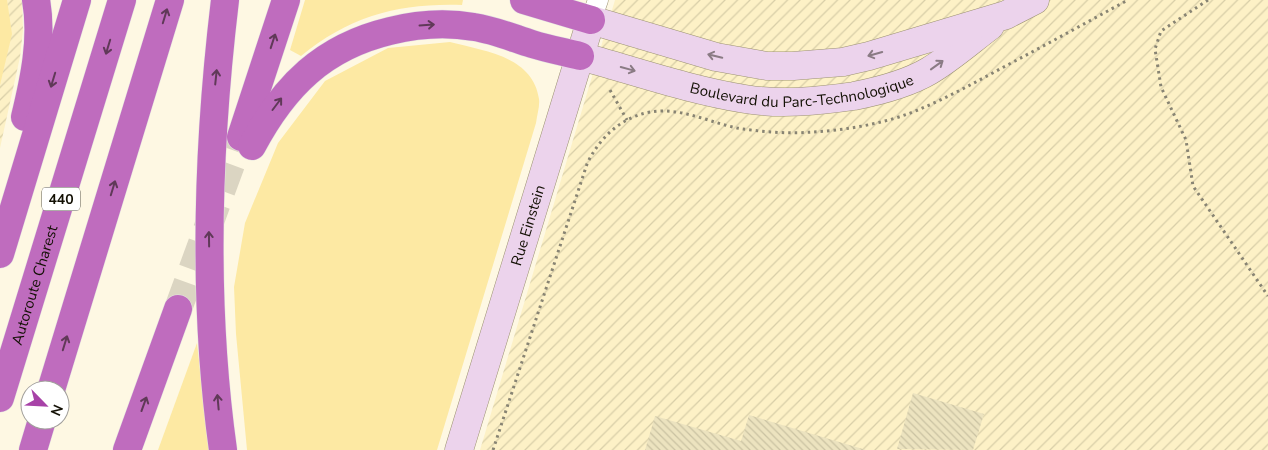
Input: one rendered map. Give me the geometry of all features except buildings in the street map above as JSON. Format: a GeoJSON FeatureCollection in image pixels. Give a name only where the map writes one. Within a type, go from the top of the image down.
{"type":"FeatureCollection","features":[{"type":"Feature","properties":{"kind":"highway"},"geometry":{"type":"LineString","coordinates":[[0,210],[32,86],[39,32],[36,0]]}},
{"type":"Feature","properties":{"kind":"highway"},"geometry":{"type":"LineString","coordinates":[[0,254],[77,0]]}},
{"type":"Feature","properties":{"kind":"highway","name":"Autoroute Charest"},"geometry":{"type":"LineString","coordinates":[[0,398],[122,0]]}},
{"type":"Feature","properties":{"kind":"highway"},"geometry":{"type":"LineString","coordinates":[[54,380],[170,0]]}},
{"type":"Feature","properties":{"kind":"highway"},"geometry":{"type":"LineString","coordinates":[[223,450],[211,321],[209,217],[215,94],[225,0]]}},
{"type":"Feature","properties":{"kind":"highway"},"geometry":{"type":"LineString","coordinates":[[286,0],[246,141],[263,124],[293,84],[311,68],[356,41],[380,33],[408,26],[431,24],[467,26],[580,56]]}},
{"type":"Feature","properties":{"kind":"highway"},"geometry":{"type":"LineString","coordinates":[[524,0],[595,10]]}},
{"type":"Feature","properties":{"kind":"highway"},"geometry":{"type":"LineString","coordinates":[[127,450],[178,309]]}},
{"type":"Feature","properties":{"kind":"highway"},"geometry":{"type":"LineString","coordinates":[[33,450],[39,430]]}},
{"type":"Feature","properties":{"kind":"street","name":"Boulevard du Parc-Technologique"},"geometry":{"type":"LineString","coordinates":[[580,56],[745,100],[793,102],[866,94],[910,80],[929,71],[1006,15],[1035,0]]}},
{"type":"Feature","properties":{"kind":"street","name":"Boulevard du Parc-Technologique"},"geometry":{"type":"LineString","coordinates":[[595,10],[716,57],[768,66],[843,62],[1006,15]]}},
{"type":"Feature","properties":{"kind":"street","name":"Rue Einstein"},"geometry":{"type":"LineString","coordinates":[[459,450],[595,10]]}},
{"type":"Feature","properties":{"kind":"path"},"geometry":{"type":"LineString","coordinates":[[1208,0],[1161,31],[1156,49],[1161,87],[1186,140],[1193,186],[1268,296]]}},
{"type":"Feature","properties":{"kind":"path"},"geometry":{"type":"LineString","coordinates":[[493,450],[587,164],[599,143],[608,133],[627,120],[610,89]]}},
{"type":"Feature","properties":{"kind":"shaded area"},"geometry":{"type":"Polygon","coordinates":[[[0,0],[22,0],[23,30],[20,57],[0,148],[0,0]]]}},
{"type":"Feature","properties":{"kind":"shaded area"},"geometry":{"type":"Polygon","coordinates":[[[0,0],[7,0],[12,34],[0,85],[0,0]]]}},
{"type":"Feature","properties":{"kind":"shaded area"},"geometry":{"type":"Polygon","coordinates":[[[305,0],[463,0],[462,5],[417,6],[376,15],[338,31],[319,42],[301,56],[290,50],[305,0]]]}},
{"type":"Feature","properties":{"kind":"shaded area"},"geometry":{"type":"Polygon","coordinates":[[[615,0],[1268,0],[1268,450],[480,450],[615,0]]]}},
{"type":"Feature","properties":{"kind":"shaded area"},"geometry":{"type":"Polygon","coordinates":[[[450,42],[492,53],[517,64],[527,73],[535,85],[539,99],[539,108],[437,450],[247,450],[236,334],[234,287],[245,223],[278,143],[325,81],[388,48],[450,42]]]}},
{"type":"Feature","properties":{"kind":"shaded area"},"geometry":{"type":"Polygon","coordinates":[[[197,343],[209,450],[158,450],[197,343]]]}},
{"type":"Feature","properties":{"kind":"tunnel"},"geometry":{"type":"LineString","coordinates":[[178,309],[241,137]]}}]}
